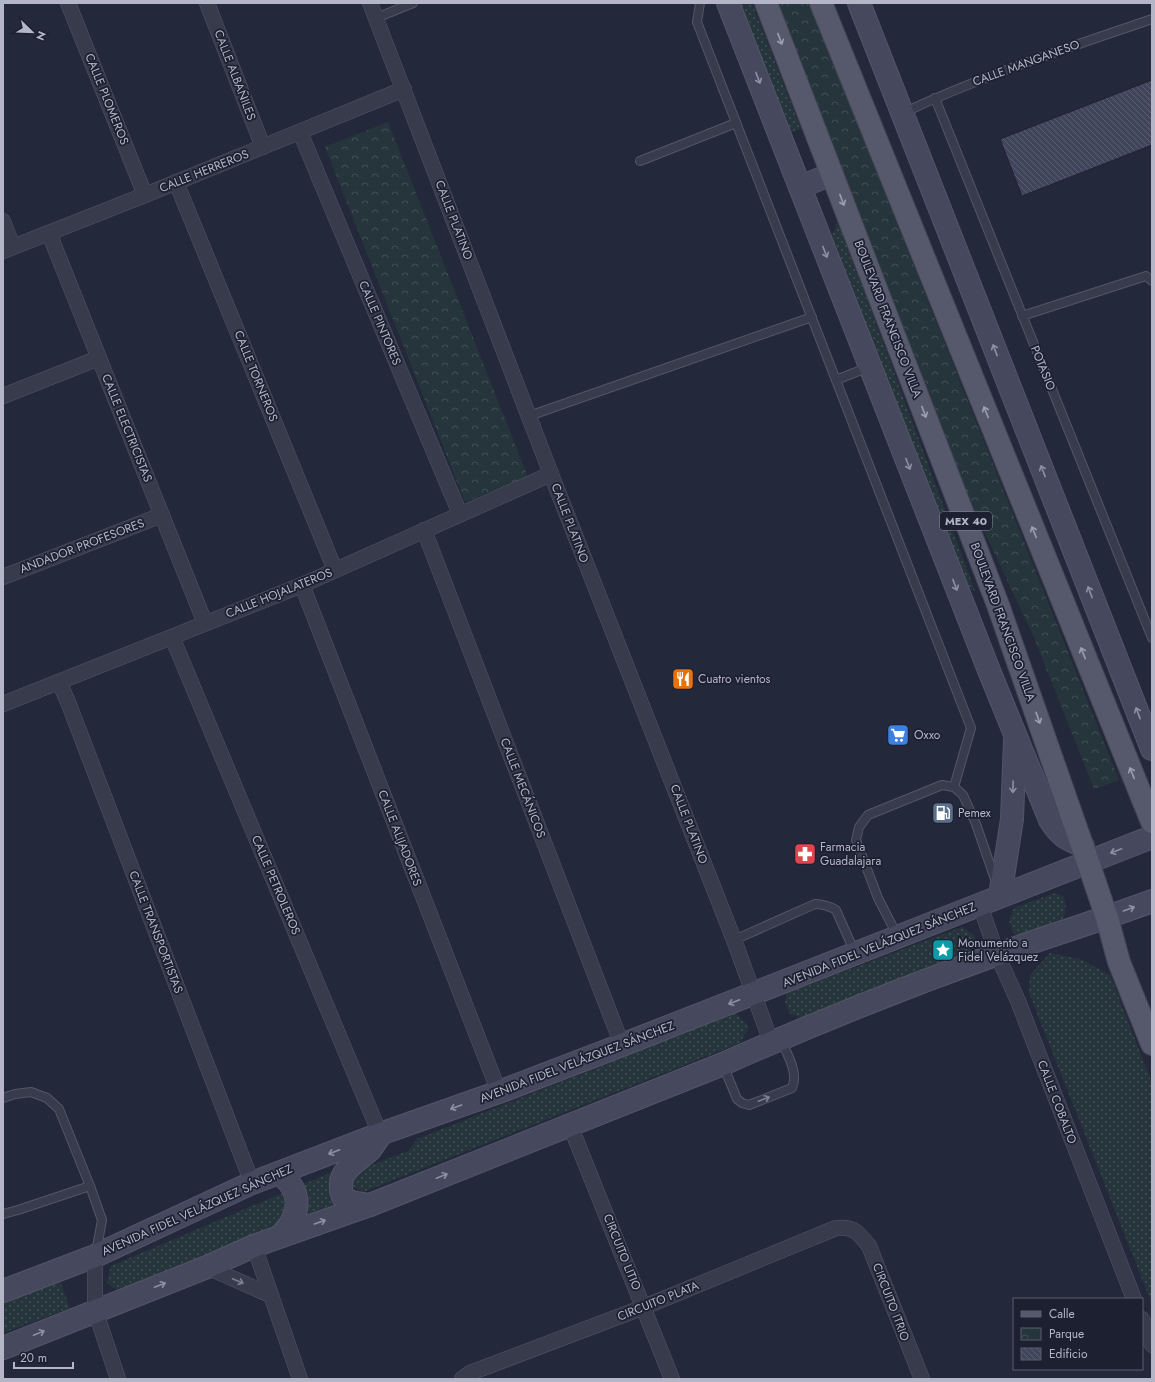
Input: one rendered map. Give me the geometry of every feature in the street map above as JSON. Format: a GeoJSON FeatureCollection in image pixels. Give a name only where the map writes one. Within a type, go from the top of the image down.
{"type":"FeatureCollection","features":[{"type":"Feature","properties":{"kind":"main road"},"geometry":{"type":"LineString","coordinates":[[728,3],[870,367],[1050,820],[1056,831],[1086,854]]}},
{"type":"Feature","properties":{"kind":"main road","name":"BOULEVARD FRANCISCO VILLA"},"geometry":{"type":"LineString","coordinates":[[766,3],[973,538],[1086,854],[1107,918],[1119,962],[1152,1044]]}},
{"type":"Feature","properties":{"kind":"main road"},"geometry":{"type":"LineString","coordinates":[[821,3],[1151,811]]}},
{"type":"Feature","properties":{"kind":"main road"},"geometry":{"type":"LineString","coordinates":[[859,3],[1152,749]]}},
{"type":"Feature","properties":{"kind":"main road"},"geometry":{"type":"LineString","coordinates":[[800,186],[832,174]]}},
{"type":"Feature","properties":{"kind":"main road"},"geometry":{"type":"LineString","coordinates":[[1000,896],[1012,819],[1015,734]]}},
{"type":"Feature","properties":{"kind":"main road","name":"AVENIDA FIDEL VELÁZQUEZ SÁNCHEZ"},"geometry":{"type":"LineString","coordinates":[[3,1290],[95,1256],[252,1183],[380,1134],[499,1092],[856,954],[1000,896],[1086,854],[1152,837]]}},
{"type":"Feature","properties":{"kind":"main road"},"geometry":{"type":"LineString","coordinates":[[3,1348],[207,1267],[254,1246],[370,1205],[723,1064],[898,991],[997,954],[1107,918],[1152,901]]}},
{"type":"Feature","properties":{"kind":"main road"},"geometry":{"type":"LineString","coordinates":[[370,1205],[351,1202],[343,1197],[340,1189],[341,1179],[345,1171],[371,1149],[380,1134]]}},
{"type":"Feature","properties":{"kind":"main road"},"geometry":{"type":"LineString","coordinates":[[279,1173],[292,1185],[296,1193],[295,1211],[292,1221],[281,1236]]}},
{"type":"Feature","properties":{"kind":"street","name":"CALLE PLOMEROS"},"geometry":{"type":"LineString","coordinates":[[68,3],[145,195]]}},
{"type":"Feature","properties":{"kind":"street","name":"CALLE ALBAÑILES"},"geometry":{"type":"LineString","coordinates":[[207,3],[263,147]]}},
{"type":"Feature","properties":{"kind":"street","name":"CALLE PLATINO"},"geometry":{"type":"LineString","coordinates":[[370,3],[551,474],[754,994],[776,1041]]}},
{"type":"Feature","properties":{"kind":"street","name":"CALLE HERREROS"},"geometry":{"type":"LineString","coordinates":[[8,249],[145,195],[404,89]]}},
{"type":"Feature","properties":{"kind":"street","name":"CALLE PINTORES"},"geometry":{"type":"LineString","coordinates":[[300,132],[460,514]]}},
{"type":"Feature","properties":{"kind":"street","name":"CALLE TORNEROS"},"geometry":{"type":"LineString","coordinates":[[176,182],[335,570]]}},
{"type":"Feature","properties":{"kind":"street"},"geometry":{"type":"LineString","coordinates":[[3,221],[8,249]]}},
{"type":"Feature","properties":{"kind":"street","name":"CALLE ELECTRICISTAS"},"geometry":{"type":"LineString","coordinates":[[49,233],[205,623]]}},
{"type":"Feature","properties":{"kind":"street"},"geometry":{"type":"LineString","coordinates":[[3,396],[99,358]]}},
{"type":"Feature","properties":{"kind":"street","name":"CALLE HOJALATEROS"},"geometry":{"type":"LineString","coordinates":[[3,704],[302,585],[551,474]]}},
{"type":"Feature","properties":{"kind":"street","name":"ANDADOR PROFESORES"},"geometry":{"type":"LineString","coordinates":[[3,577],[162,515]]}},
{"type":"Feature","properties":{"kind":"street","name":"CALLE MECÁNICOS"},"geometry":{"type":"LineString","coordinates":[[424,530],[622,1045]]}},
{"type":"Feature","properties":{"kind":"street","name":"CALLE ALIJADORES"},"geometry":{"type":"LineString","coordinates":[[302,585],[499,1092]]}},
{"type":"Feature","properties":{"kind":"street","name":"CALLE PETROLEROS"},"geometry":{"type":"LineString","coordinates":[[172,636],[380,1134]]}},
{"type":"Feature","properties":{"kind":"street","name":"CALLE TRANSPORTISTAS"},"geometry":{"type":"LineString","coordinates":[[59,682],[68,702],[252,1183]]}},
{"type":"Feature","properties":{"kind":"street","name":"CALLE COBALTO"},"geometry":{"type":"LineString","coordinates":[[980,904],[997,954],[1018,1001],[1134,1298]]}},
{"type":"Feature","properties":{"kind":"street","name":"CIRCUITO LITIO"},"geometry":{"type":"LineString","coordinates":[[570,1125],[672,1379]]}},
{"type":"Feature","properties":{"kind":"street","name":"CIRCUITO PLATA"},"geometry":{"type":"LineString","coordinates":[[462,1379],[470,1373],[644,1307],[836,1228],[845,1227],[854,1230]]}},
{"type":"Feature","properties":{"kind":"street","name":"CIRCUITO ITRIO"},"geometry":{"type":"LineString","coordinates":[[854,1230],[869,1246],[922,1379]]}},
{"type":"Feature","properties":{"kind":"street"},"geometry":{"type":"LineString","coordinates":[[254,1246],[300,1379]]}},
{"type":"Feature","properties":{"kind":"street"},"geometry":{"type":"LineString","coordinates":[[95,1256],[96,1310],[118,1379]]}},
{"type":"Feature","properties":{"kind":"street"},"geometry":{"type":"LineString","coordinates":[[207,1267],[270,1295]]}},
{"type":"Feature","properties":{"kind":"street"},"geometry":{"type":"LineString","coordinates":[[1143,1322],[1152,1345]]}},
{"type":"Feature","properties":{"kind":"lane"},"geometry":{"type":"LineString","coordinates":[[376,18],[412,3]]}},
{"type":"Feature","properties":{"kind":"lane"},"geometry":{"type":"LineString","coordinates":[[700,3],[697,22],[971,728],[954,787]]}},
{"type":"Feature","properties":{"kind":"lane","name":"CALLE MANGANESO"},"geometry":{"type":"LineString","coordinates":[[902,113],[934,98],[1004,70],[1152,19]]}},
{"type":"Feature","properties":{"kind":"lane","name":"POTASIO"},"geometry":{"type":"LineString","coordinates":[[934,98],[1152,638]]}},
{"type":"Feature","properties":{"kind":"lane"},"geometry":{"type":"LineString","coordinates":[[640,161],[736,124]]}},
{"type":"Feature","properties":{"kind":"lane"},"geometry":{"type":"LineString","coordinates":[[1022,316],[1146,276],[1152,281]]}},
{"type":"Feature","properties":{"kind":"lane"},"geometry":{"type":"LineString","coordinates":[[529,416],[812,317]]}},
{"type":"Feature","properties":{"kind":"lane"},"geometry":{"type":"LineString","coordinates":[[836,380],[870,367]]}},
{"type":"Feature","properties":{"kind":"lane"},"geometry":{"type":"LineString","coordinates":[[897,937],[878,898],[856,840],[859,827],[868,815],[942,784],[954,787],[964,795],[976,824],[1000,896]]}},
{"type":"Feature","properties":{"kind":"lane"},"geometry":{"type":"LineString","coordinates":[[734,940],[815,904],[822,904],[830,906],[836,910],[856,954]]}},
{"type":"Feature","properties":{"kind":"lane"},"geometry":{"type":"LineString","coordinates":[[723,1064],[737,1099],[742,1103],[749,1105],[792,1088],[795,1082],[795,1075],[776,1041]]}},
{"type":"Feature","properties":{"kind":"lane"},"geometry":{"type":"LineString","coordinates":[[3,1098],[15,1094],[31,1092],[47,1098],[59,1109],[102,1220],[95,1256]]}},
{"type":"Feature","properties":{"kind":"lane"},"geometry":{"type":"LineString","coordinates":[[3,1214],[90,1186]]}},
{"type":"Feature","properties":{"kind":"green space"},"geometry":{"type":"Polygon","coordinates":[[[739,3],[752,3],[801,129],[789,133],[739,3]]]}},
{"type":"Feature","properties":{"kind":"green space"},"geometry":{"type":"Polygon","coordinates":[[[777,3],[809,3],[1119,780],[1094,789],[1033,635],[974,510],[777,3]]]}},
{"type":"Feature","properties":{"kind":"green space"},"geometry":{"type":"Polygon","coordinates":[[[388,122],[528,477],[465,502],[325,147],[388,122]]]}},
{"type":"Feature","properties":{"kind":"green space"},"geometry":{"type":"Polygon","coordinates":[[[838,221],[975,591],[964,583],[832,235],[838,221]]]}},
{"type":"Feature","properties":{"kind":"green space"},"geometry":{"type":"Polygon","coordinates":[[[1055,893],[1064,897],[1066,906],[1064,918],[1026,937],[1013,933],[1009,920],[1014,908],[1055,893]]]}},
{"type":"Feature","properties":{"kind":"green space"},"geometry":{"type":"Polygon","coordinates":[[[962,927],[974,935],[976,943],[966,958],[804,1019],[790,1014],[785,1002],[787,993],[962,927]]]}},
{"type":"Feature","properties":{"kind":"green space"},"geometry":{"type":"Polygon","coordinates":[[[1050,953],[1080,959],[1110,975],[1152,1083],[1152,1304],[1029,993],[1030,975],[1050,953]]]}},
{"type":"Feature","properties":{"kind":"green space"},"geometry":{"type":"Polygon","coordinates":[[[736,1013],[749,1027],[740,1043],[363,1192],[348,1184],[351,1173],[408,1151],[417,1139],[736,1013]]]}},
{"type":"Feature","properties":{"kind":"green space"},"geometry":{"type":"Polygon","coordinates":[[[332,1172],[330,1187],[336,1204],[120,1292],[107,1283],[111,1266],[332,1172]]]}},
{"type":"Feature","properties":{"kind":"green space"},"geometry":{"type":"Polygon","coordinates":[[[59,1279],[70,1308],[3,1333],[3,1300],[59,1279]]]}},
{"type":"Feature","properties":{"kind":"building"},"geometry":{"type":"Polygon","coordinates":[[[1152,80],[1152,145],[1022,196],[1000,139],[1152,80]]]}},
{"type":"Feature","properties":{"kind":"place","name":"Cuatro vientos"},"geometry":{"type":"Point","coordinates":[683,679]}},
{"type":"Feature","properties":{"kind":"place","name":"Oxxo"},"geometry":{"type":"Point","coordinates":[898,735]}},
{"type":"Feature","properties":{"kind":"place","name":"Pemex"},"geometry":{"type":"Point","coordinates":[943,813]}},
{"type":"Feature","properties":{"kind":"place","name":"Farmacia Guadalajara"},"geometry":{"type":"Point","coordinates":[805,854]}},
{"type":"Feature","properties":{"kind":"place","name":"Monumento a Fidel Velázquez"},"geometry":{"type":"Point","coordinates":[943,950]}}]}
